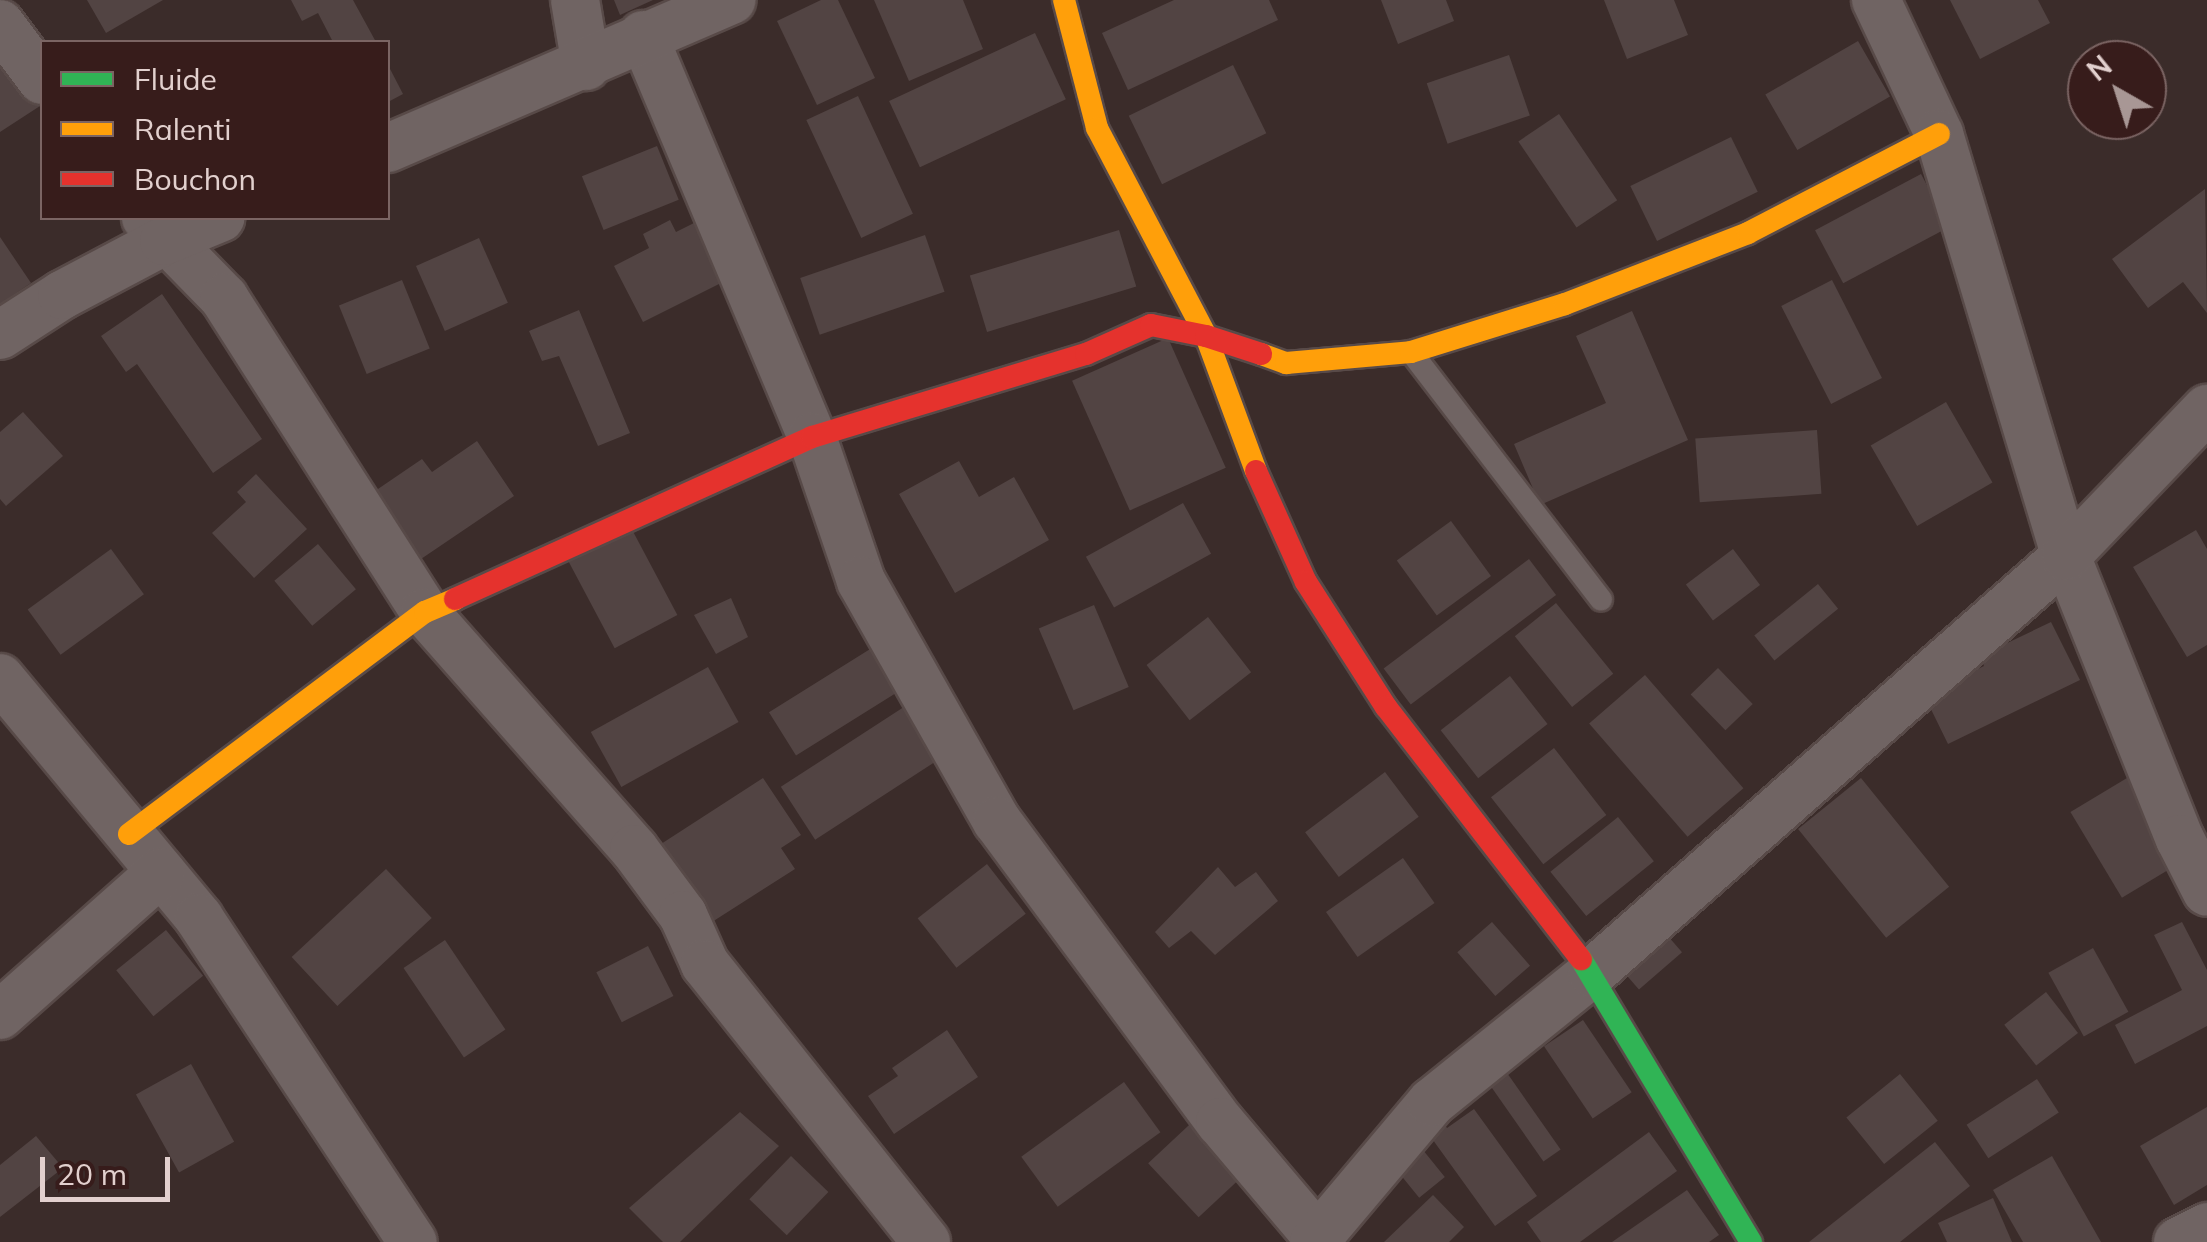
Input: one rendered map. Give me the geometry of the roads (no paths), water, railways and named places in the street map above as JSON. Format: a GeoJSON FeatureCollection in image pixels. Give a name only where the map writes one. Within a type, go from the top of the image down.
{"type":"FeatureCollection","features":[{"type":"Feature","properties":{"kind":"street"},"geometry":{"type":"LineString","coordinates":[[575,0],[586,66]]}},
{"type":"Feature","properties":{"kind":"street"},"geometry":{"type":"LineString","coordinates":[[390,147],[586,66],[644,35],[730,0]]}},
{"type":"Feature","properties":{"kind":"street"},"geometry":{"type":"LineString","coordinates":[[1064,0],[1097,128],[1206,336],[1263,490],[1306,582],[1386,707],[1592,973],[1751,1242]]}},
{"type":"Feature","properties":{"kind":"street"},"geometry":{"type":"LineString","coordinates":[[1876,0],[1938,134],[2066,556],[2180,839],[2207,892]]}},
{"type":"Feature","properties":{"kind":"street"},"geometry":{"type":"LineString","coordinates":[[0,24],[40,77]]}},
{"type":"Feature","properties":{"kind":"street"},"geometry":{"type":"LineString","coordinates":[[644,35],[812,437],[861,581],[997,821],[1220,1122],[1316,1240],[1432,1102],[1592,973],[2066,556],[2207,409]]}},
{"type":"Feature","properties":{"kind":"street"},"geometry":{"type":"LineString","coordinates":[[129,834],[425,612],[812,437],[1086,354],[1151,325],[1206,336],[1286,363],[1412,352],[1565,304],[1748,233],[1938,134]]}},
{"type":"Feature","properties":{"kind":"street"},"geometry":{"type":"LineString","coordinates":[[0,335],[155,229],[208,220]]}},
{"type":"Feature","properties":{"kind":"street"},"geometry":{"type":"LineString","coordinates":[[155,229],[224,298],[425,612],[634,849],[683,915],[705,964],[926,1242]]}},
{"type":"Feature","properties":{"kind":"street"},"geometry":{"type":"LineString","coordinates":[[0,678],[199,918],[414,1242]]}},
{"type":"Feature","properties":{"kind":"street"},"geometry":{"type":"LineString","coordinates":[[0,1015],[161,872]]}},
{"type":"Feature","properties":{"kind":"street"},"geometry":{"type":"LineString","coordinates":[[2178,1242],[2207,1226]]}},
{"type":"Feature","properties":{"kind":"lane"},"geometry":{"type":"LineString","coordinates":[[1412,352],[1601,600]]}}]}
